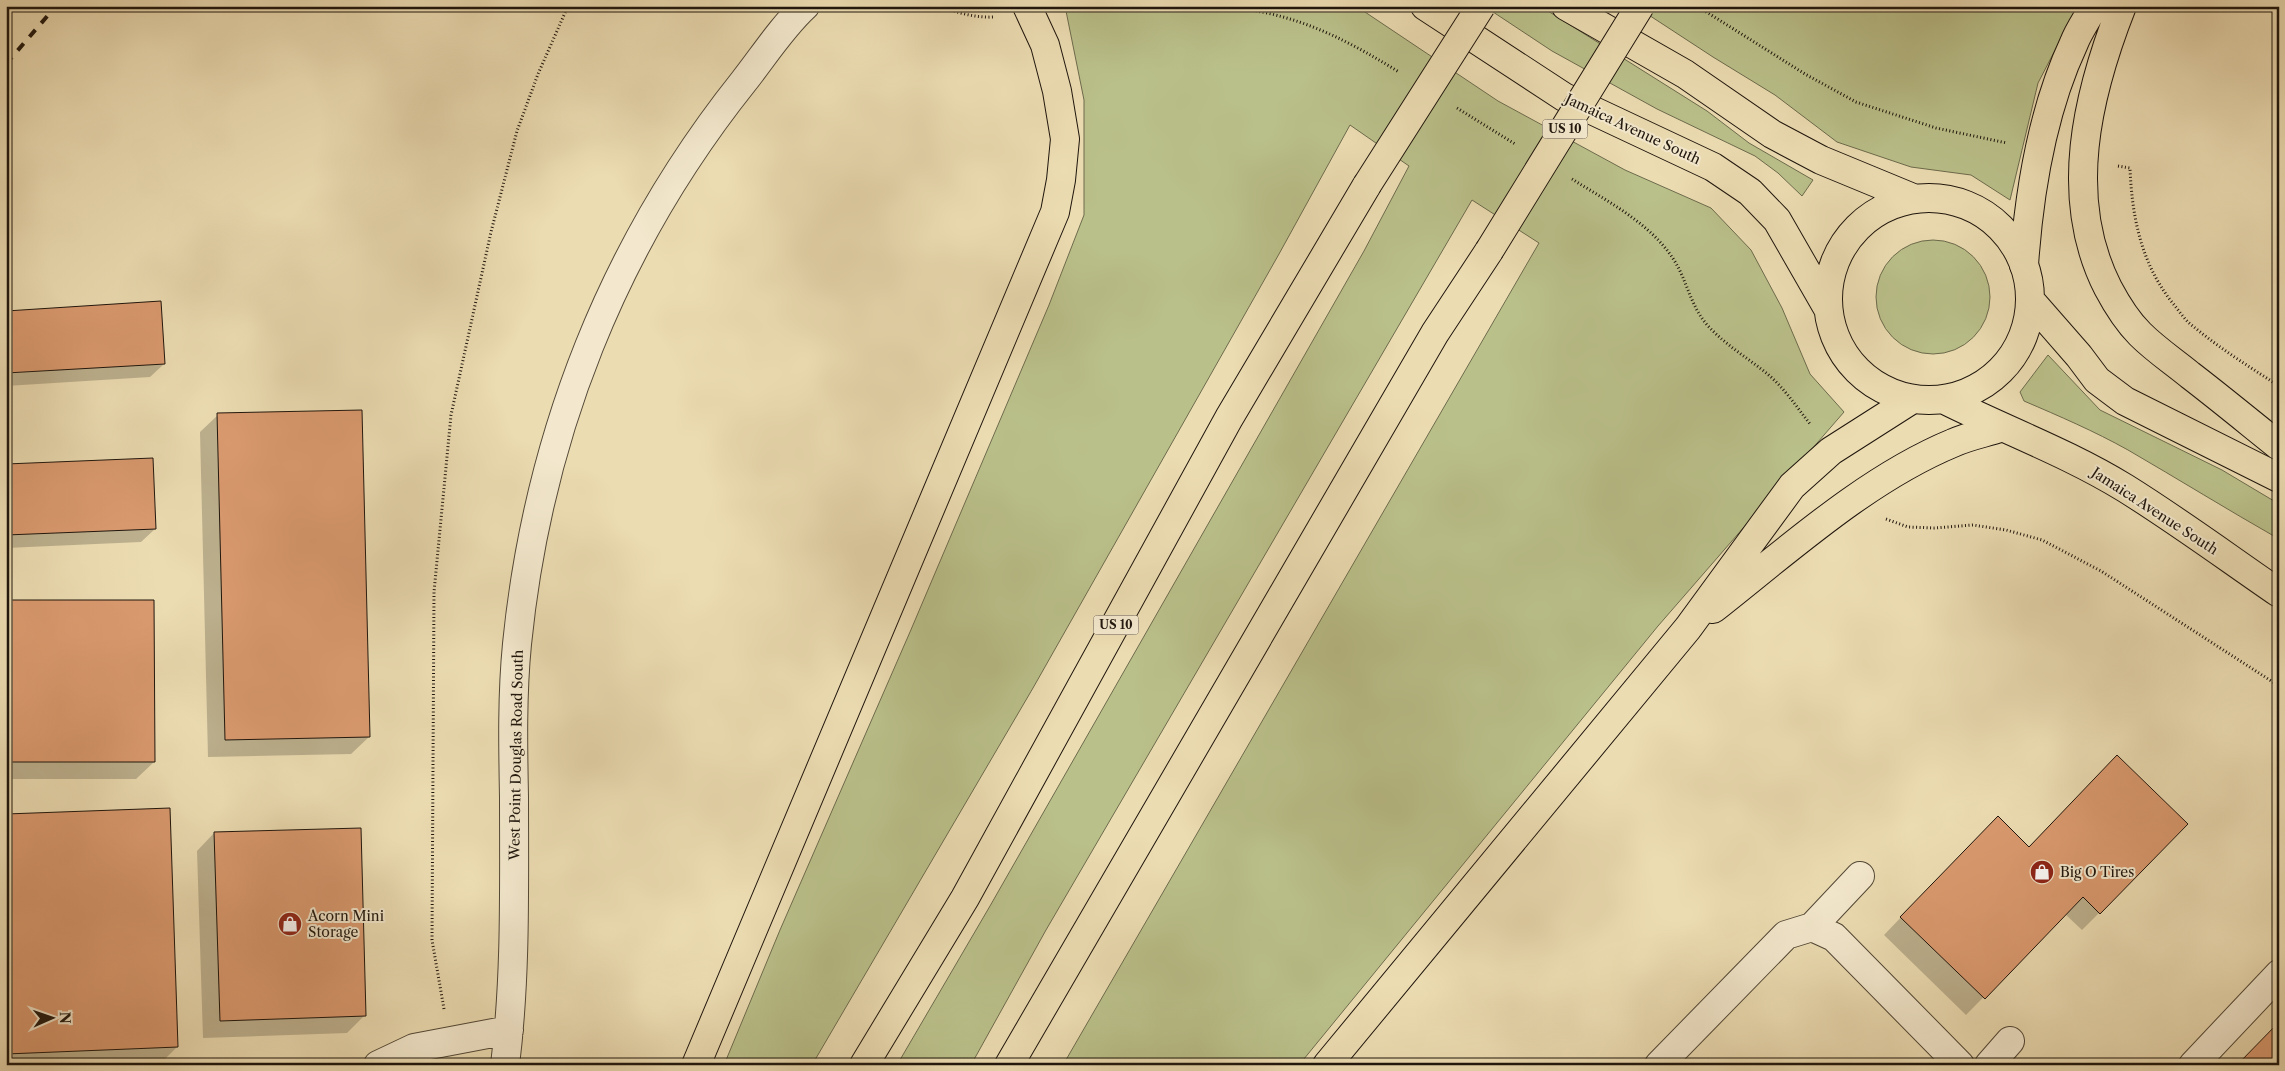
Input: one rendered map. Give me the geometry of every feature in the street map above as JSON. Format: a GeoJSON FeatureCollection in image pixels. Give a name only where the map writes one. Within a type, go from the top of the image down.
{"type":"FeatureCollection","features":[{"type":"Feature","properties":{"kind":"main road"},"geometry":{"type":"LineString","coordinates":[[696,1065],[1056,212],[1062,180],[1065,139],[1057,91],[1045,44],[1027,6]]}},
{"type":"Feature","properties":{"kind":"main road","name":"Jamaica Avenue South"},"geometry":{"type":"LineString","coordinates":[[1425,6],[1564,96],[1713,167],[1750,192],[1777,220],[1827,307]]}},
{"type":"Feature","properties":{"kind":"main road","name":"US 10"},"geometry":{"type":"LineString","coordinates":[[864,1065],[965,898],[1229,418],[1367,185],[1481,6]]}},
{"type":"Feature","properties":{"kind":"main road"},"geometry":{"type":"LineString","coordinates":[[1566,6],[1685,74],[1780,138],[1820,160],[1913,198]]}},
{"type":"Feature","properties":{"kind":"main road","name":"US 10"},"geometry":{"type":"LineString","coordinates":[[1009,1065],[1435,333],[1489,251],[1640,6]]}},
{"type":"Feature","properties":{"kind":"main road"},"geometry":{"type":"LineString","coordinates":[[2024,265],[2028,215],[2040,152],[2056,91],[2074,42],[2094,6]]}},
{"type":"Feature","properties":{"kind":"main road"},"geometry":{"type":"LineString","coordinates":[[2122,6],[2106,48],[2094,96],[2082,162],[2082,201],[2088,234],[2099,270],[2118,307],[2139,334],[2279,446]]}},
{"type":"Feature","properties":{"kind":"main road"},"geometry":{"type":"LineString","coordinates":[[1913,198],[1948,199],[1981,211],[2007,234],[2024,265],[2029,282],[2030,300],[2024,335],[2006,365],[1978,388],[1945,400],[1911,400],[1880,388],[1854,367],[1835,340],[1827,307],[1829,277],[1840,248],[1859,224],[1884,207],[1913,198]]}},
{"type":"Feature","properties":{"kind":"main road"},"geometry":{"type":"LineString","coordinates":[[2030,300],[2079,356],[2096,380],[2125,401],[2279,478]]}},
{"type":"Feature","properties":{"kind":"main road"},"geometry":{"type":"LineString","coordinates":[[1327,1065],[1688,628],[1792,486],[1831,451],[1911,400]]}},
{"type":"Feature","properties":{"kind":"main road","name":"Jamaica Avenue South"},"geometry":{"type":"LineString","coordinates":[[1945,400],[2000,428],[2064,454],[2125,488],[2279,593]]}},
{"type":"Feature","properties":{"kind":"main road"},"geometry":{"type":"LineString","coordinates":[[1688,628],[1863,494],[1907,466],[1954,442],[2000,428]]}},
{"type":"Feature","properties":{"kind":"street","name":"West Point Douglas Road South"},"geometry":{"type":"LineString","coordinates":[[505,1065],[509,1030],[514,886],[513,722],[517,645],[530,550],[550,463],[576,375],[615,286],[652,213],[720,111],[803,7]]}},
{"type":"Feature","properties":{"kind":"street"},"geometry":{"type":"LineString","coordinates":[[1659,1065],[1786,936],[1812,927],[1860,876]]}},
{"type":"Feature","properties":{"kind":"street"},"geometry":{"type":"LineString","coordinates":[[1812,927],[1834,938],[1960,1065]]}},
{"type":"Feature","properties":{"kind":"street"},"geometry":{"type":"LineString","coordinates":[[2192,1065],[2279,974]]}},
{"type":"Feature","properties":{"kind":"street"},"geometry":{"type":"LineString","coordinates":[[378,1065],[414,1048],[509,1030]]}},
{"type":"Feature","properties":{"kind":"street"},"geometry":{"type":"LineString","coordinates":[[1989,1065],[2010,1041]]}},
{"type":"Feature","properties":{"kind":"path"},"geometry":{"type":"LineString","coordinates":[[450,1040],[432,940],[434,592],[451,416],[491,232],[517,131],[538,74],[568,6]]}},
{"type":"Feature","properties":{"kind":"path"},"geometry":{"type":"LineString","coordinates":[[941,6],[952,11],[984,18],[1000,16]]}},
{"type":"Feature","properties":{"kind":"path"},"geometry":{"type":"LineString","coordinates":[[1193,6],[1261,12],[1312,25],[1356,45],[1405,76]]}},
{"type":"Feature","properties":{"kind":"path"},"geometry":{"type":"LineString","coordinates":[[1455,107],[1522,148]]}},
{"type":"Feature","properties":{"kind":"path"},"geometry":{"type":"LineString","coordinates":[[1563,174],[1621,210],[1645,228],[1658,241],[1679,268],[1691,301],[1707,325],[1728,346],[1766,373],[1786,393],[1831,451]]}},
{"type":"Feature","properties":{"kind":"path"},"geometry":{"type":"LineString","coordinates":[[1863,494],[1888,521],[1908,526],[1934,528],[1973,525],[2006,530],[2042,540],[2101,570],[2279,686]]}},
{"type":"Feature","properties":{"kind":"green space"},"geometry":{"type":"Polygon","coordinates":[[[1065,6],[1356,6],[1498,101],[1625,170],[1711,208],[1751,250],[1782,308],[1810,374],[1844,412],[1658,626],[1299,1065],[1063,1065],[1539,243],[1472,200],[1046,930],[971,1065],[897,1065],[990,906],[1364,251],[1409,166],[1350,125],[1033,688],[812,1065],[724,1065],[780,930],[910,632],[1049,305],[1084,215],[1084,100],[1065,6]]]}},
{"type":"Feature","properties":{"kind":"green space"},"geometry":{"type":"Polygon","coordinates":[[[1484,6],[1540,6],[1707,111],[1749,143],[1813,180],[1802,196],[1778,173],[1755,156],[1657,109],[1552,51],[1484,6]]]}},
{"type":"Feature","properties":{"kind":"green space"},"geometry":{"type":"Polygon","coordinates":[[[1635,6],[2078,6],[2038,83],[2010,200],[1971,175],[1911,167],[1837,142],[1775,95],[1635,6]]]}},
{"type":"Feature","properties":{"kind":"green space"},"geometry":{"type":"Polygon","coordinates":[[[1933,240],[1955,244],[1973,257],[1986,275],[1990,297],[1986,319],[1973,337],[1955,350],[1933,354],[1911,350],[1893,337],[1880,319],[1876,297],[1880,275],[1893,257],[1911,244],[1933,240]]]}},
{"type":"Feature","properties":{"kind":"green space"},"geometry":{"type":"Polygon","coordinates":[[[2048,355],[2100,410],[2222,470],[2279,504],[2279,539],[2115,443],[2024,401],[2020,392],[2048,355]]]}},
{"type":"Feature","properties":{"kind":"building"},"geometry":{"type":"Polygon","coordinates":[[[161,301],[165,364],[6,373],[6,311],[161,301]]]}},
{"type":"Feature","properties":{"kind":"building"},"geometry":{"type":"Polygon","coordinates":[[[362,410],[370,737],[225,740],[217,413],[362,410]]]}},
{"type":"Feature","properties":{"kind":"building"},"geometry":{"type":"Polygon","coordinates":[[[153,458],[156,529],[6,535],[6,464],[153,458]]]}},
{"type":"Feature","properties":{"kind":"building"},"geometry":{"type":"Polygon","coordinates":[[[6,600],[154,600],[155,762],[6,762],[6,600]]]}},
{"type":"Feature","properties":{"kind":"building","name":"Big O Tires"},"geometry":{"type":"Polygon","coordinates":[[[2117,755],[2188,824],[2100,914],[2083,897],[1985,999],[1900,917],[1998,816],[2029,847],[2117,755]]]}},
{"type":"Feature","properties":{"kind":"building"},"geometry":{"type":"Polygon","coordinates":[[[170,808],[178,1047],[6,1054],[6,814],[170,808]]]}},
{"type":"Feature","properties":{"kind":"building","name":"Acorn Mini Storage"},"geometry":{"type":"Polygon","coordinates":[[[361,828],[366,1016],[220,1021],[214,832],[361,828]]]}},
{"type":"Feature","properties":{"kind":"building"},"geometry":{"type":"Polygon","coordinates":[[[2279,1022],[2279,1065],[2237,1065],[2279,1022]]]}},
{"type":"Feature","properties":{"kind":"railway"},"geometry":{"type":"LineString","coordinates":[[6,64],[56,6]]}},
{"type":"Feature","properties":{"kind":"place","name":"Big O Tires"},"geometry":{"type":"Point","coordinates":[2042,872]}},
{"type":"Feature","properties":{"kind":"place","name":"Acorn Mini Storage"},"geometry":{"type":"Point","coordinates":[290,924]}}]}
